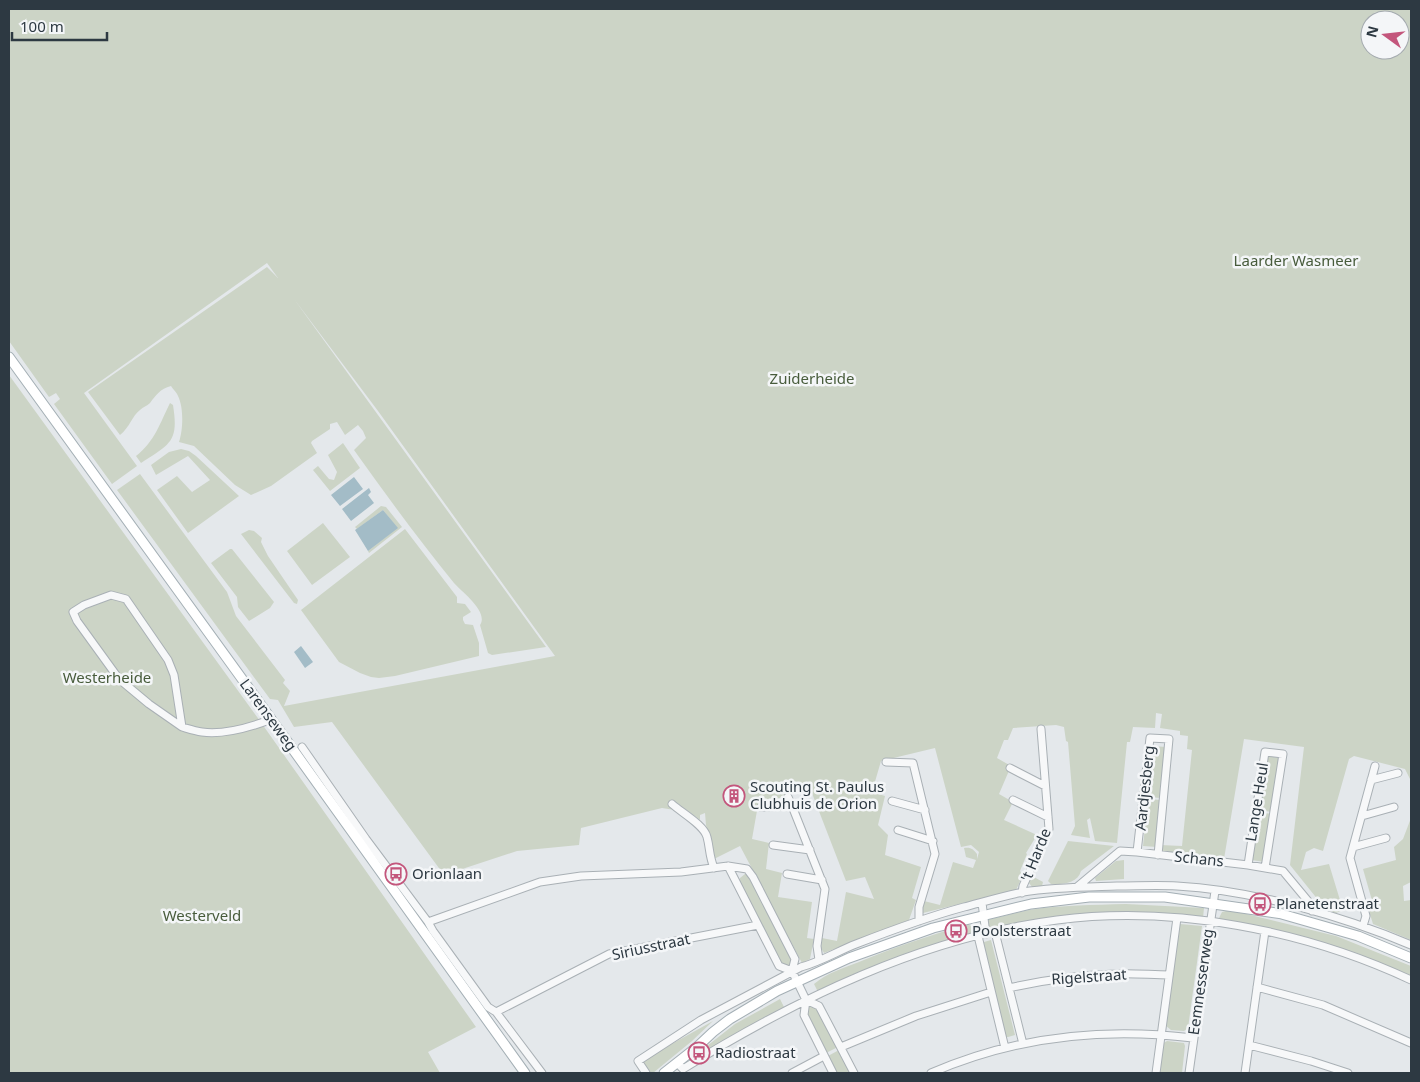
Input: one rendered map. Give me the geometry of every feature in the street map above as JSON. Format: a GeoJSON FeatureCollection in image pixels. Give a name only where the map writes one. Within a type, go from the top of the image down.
{"type":"FeatureCollection","features":[{"type":"Feature","properties":{"kind":"main road","name":"Larenseweg"},"geometry":{"type":"LineString","coordinates":[[9,357],[525,1073]]}},
{"type":"Feature","properties":{"kind":"main road"},"geometry":{"type":"LineString","coordinates":[[664,1073],[730,1019],[797,982],[865,951],[983,909],[1089,897],[1214,897],[1283,914],[1358,936],[1411,958]]}},
{"type":"Feature","properties":{"kind":"street"},"geometry":{"type":"LineString","coordinates":[[182,727],[174,675],[168,660],[126,599],[111,595],[84,605],[73,612],[77,621],[119,679],[149,704],[182,727],[202,732],[214,732],[272,720]]}},
{"type":"Feature","properties":{"kind":"street","name":"'t Harde"},"geometry":{"type":"LineString","coordinates":[[1022,893],[1028,873],[1049,829],[1041,729]]}},
{"type":"Feature","properties":{"kind":"street","name":"Aardjesberg"},"geometry":{"type":"LineString","coordinates":[[1137,852],[1150,738],[1169,739],[1158,855]]}},
{"type":"Feature","properties":{"kind":"street","name":"Larenseweg"},"geometry":{"type":"LineString","coordinates":[[302,747],[488,1007],[496,1012],[542,1073]]}},
{"type":"Feature","properties":{"kind":"street","name":"Lange Heul"},"geometry":{"type":"LineString","coordinates":[[1248,865],[1265,752],[1283,754],[1266,868]]}},
{"type":"Feature","properties":{"kind":"street"},"geometry":{"type":"LineString","coordinates":[[886,762],[912,763],[935,854],[919,908],[919,921]]}},
{"type":"Feature","properties":{"kind":"street"},"geometry":{"type":"LineString","coordinates":[[1363,926],[1366,916],[1350,858],[1375,766]]}},
{"type":"Feature","properties":{"kind":"street"},"geometry":{"type":"LineString","coordinates":[[1010,768],[1045,786]]}},
{"type":"Feature","properties":{"kind":"street"},"geometry":{"type":"LineString","coordinates":[[1371,780],[1398,773]]}},
{"type":"Feature","properties":{"kind":"street"},"geometry":{"type":"LineString","coordinates":[[788,796],[826,889],[817,946],[819,960]]}},
{"type":"Feature","properties":{"kind":"street"},"geometry":{"type":"LineString","coordinates":[[892,800],[925,810]]}},
{"type":"Feature","properties":{"kind":"street","name":"'t Harde"},"geometry":{"type":"LineString","coordinates":[[1013,800],[1048,817]]}},
{"type":"Feature","properties":{"kind":"street"},"geometry":{"type":"LineString","coordinates":[[672,804],[704,828],[708,838],[709,856],[714,868]]}},
{"type":"Feature","properties":{"kind":"street"},"geometry":{"type":"LineString","coordinates":[[762,806],[792,806]]}},
{"type":"Feature","properties":{"kind":"street"},"geometry":{"type":"LineString","coordinates":[[1362,816],[1394,807]]}},
{"type":"Feature","properties":{"kind":"street"},"geometry":{"type":"LineString","coordinates":[[898,830],[932,841]]}},
{"type":"Feature","properties":{"kind":"street"},"geometry":{"type":"LineString","coordinates":[[1353,847],[1386,838]]}},
{"type":"Feature","properties":{"kind":"street"},"geometry":{"type":"LineString","coordinates":[[773,845],[810,850]]}},
{"type":"Feature","properties":{"kind":"street","name":"Schans"},"geometry":{"type":"LineString","coordinates":[[1077,887],[1120,851],[1137,852],[1283,871],[1308,901],[1312,911]]}},
{"type":"Feature","properties":{"kind":"street"},"geometry":{"type":"LineString","coordinates":[[428,922],[540,882],[581,876],[728,866],[748,869],[795,959],[792,971],[806,1000],[804,1015],[833,1073]]}},
{"type":"Feature","properties":{"kind":"street"},"geometry":{"type":"LineString","coordinates":[[728,866],[779,966],[792,971]]}},
{"type":"Feature","properties":{"kind":"street"},"geometry":{"type":"LineString","coordinates":[[787,874],[822,880]]}},
{"type":"Feature","properties":{"kind":"street"},"geometry":{"type":"LineString","coordinates":[[646,1073],[638,1061],[700,1020],[792,971],[872,937],[919,921],[983,909],[1022,893],[1077,887],[1178,886],[1214,897],[1264,898],[1363,926],[1411,946]]}},
{"type":"Feature","properties":{"kind":"street","name":"Eemnesserweg"},"geometry":{"type":"LineString","coordinates":[[1189,1073],[1214,897]]}},
{"type":"Feature","properties":{"kind":"street"},"geometry":{"type":"LineString","coordinates":[[983,909],[986,934]]}},
{"type":"Feature","properties":{"kind":"street"},"geometry":{"type":"LineString","coordinates":[[677,1063],[683,1069],[806,1000],[869,972],[978,936],[1057,920],[1112,916],[1178,918],[1265,931],[1332,949],[1390,970],[1411,980]]}},
{"type":"Feature","properties":{"kind":"street","name":"Eemnesserweg"},"geometry":{"type":"LineString","coordinates":[[1156,1073],[1178,918]]}},
{"type":"Feature","properties":{"kind":"street","name":"Siriusstraat"},"geometry":{"type":"LineString","coordinates":[[496,1012],[609,954],[758,925]]}},
{"type":"Feature","properties":{"kind":"street"},"geometry":{"type":"LineString","coordinates":[[1245,1073],[1265,931]]}},
{"type":"Feature","properties":{"kind":"street"},"geometry":{"type":"LineString","coordinates":[[995,932],[1023,1044]]}},
{"type":"Feature","properties":{"kind":"street"},"geometry":{"type":"LineString","coordinates":[[978,936],[1006,1048]]}},
{"type":"Feature","properties":{"kind":"street","name":"Rigelstraat"},"geometry":{"type":"LineString","coordinates":[[1009,988],[1088,975],[1169,975]]}},
{"type":"Feature","properties":{"kind":"street"},"geometry":{"type":"LineString","coordinates":[[1257,987],[1323,1005],[1411,1043]]}},
{"type":"Feature","properties":{"kind":"street"},"geometry":{"type":"LineString","coordinates":[[841,1047],[916,1016],[991,992]]}},
{"type":"Feature","properties":{"kind":"street"},"geometry":{"type":"LineString","coordinates":[[806,1000],[819,1006],[854,1073]]}},
{"type":"Feature","properties":{"kind":"street"},"geometry":{"type":"LineString","coordinates":[[935,1072],[1006,1048],[1063,1036],[1114,1033],[1162,1034],[1194,1038]]}},
{"type":"Feature","properties":{"kind":"street"},"geometry":{"type":"LineString","coordinates":[[1249,1045],[1348,1073]]}},
{"type":"Feature","properties":{"kind":"street"},"geometry":{"type":"LineString","coordinates":[[792,1073],[824,1056]]}},
{"type":"Feature","properties":{"kind":"green space","name":"Zuiderheide"},"geometry":{"type":"Polygon","coordinates":[[[9,9],[1411,9],[1411,781],[1405,769],[1354,756],[1349,759],[1323,851],[1314,848],[1306,852],[1301,870],[1329,864],[1343,910],[1336,913],[1327,911],[1290,865],[1304,747],[1244,739],[1224,859],[1160,853],[1160,845],[1182,846],[1192,750],[1187,749],[1188,736],[1180,735],[1180,731],[1160,728],[1162,714],[1156,713],[1155,728],[1133,727],[1130,742],[1127,742],[1117,843],[1095,841],[1090,818],[1087,820],[1090,838],[1071,835],[1075,826],[1068,742],[1066,741],[1064,727],[1056,725],[1013,728],[1008,740],[1004,740],[997,758],[1011,766],[999,794],[1013,802],[1004,820],[1037,835],[1026,853],[1020,871],[1023,875],[1016,890],[923,913],[924,901],[940,905],[953,862],[973,868],[976,860],[966,857],[964,848],[973,850],[977,854],[977,859],[979,852],[971,845],[961,847],[935,748],[881,761],[872,792],[885,796],[878,825],[888,835],[885,855],[921,867],[912,898],[916,900],[909,920],[824,953],[821,948],[822,938],[837,941],[846,892],[874,899],[865,877],[846,881],[810,788],[758,805],[752,839],[769,843],[766,869],[782,873],[778,897],[812,902],[807,938],[814,939],[810,959],[802,963],[740,846],[714,859],[705,813],[700,815],[700,820],[677,803],[675,810],[662,808],[581,828],[579,845],[517,851],[444,875],[332,722],[294,727],[278,700],[270,699],[117,490],[140,474],[227,592],[236,616],[285,680],[283,683],[290,691],[284,706],[555,656],[378,411],[294,299],[546,647],[492,655],[488,653],[480,625],[482,620],[478,608],[454,583],[428,550],[354,450],[366,438],[358,425],[345,435],[337,422],[330,424],[330,429],[311,443],[317,453],[271,486],[251,495],[235,485],[194,446],[179,442],[182,413],[180,401],[171,386],[161,391],[150,403],[137,412],[120,435],[88,392],[267,267],[278,278],[267,263],[84,393],[137,466],[112,484],[54,404],[60,399],[56,393],[49,397],[9,341],[9,9]]]}},
{"type":"Feature","properties":{"kind":"green space","name":"Westerveld"},"geometry":{"type":"Polygon","coordinates":[[[9,375],[260,721],[476,1027],[428,1052],[440,1073],[9,1073],[9,375]]]}},
{"type":"Feature","properties":{"kind":"green space"},"geometry":{"type":"Polygon","coordinates":[[[170,403],[173,405],[175,417],[173,435],[165,446],[141,463],[136,456],[152,438],[170,403]]]}},
{"type":"Feature","properties":{"kind":"green space"},"geometry":{"type":"Polygon","coordinates":[[[343,443],[360,468],[330,491],[313,470],[318,466],[329,479],[334,480],[337,472],[328,455],[343,443]]]}},
{"type":"Feature","properties":{"kind":"green space"},"geometry":{"type":"Polygon","coordinates":[[[181,449],[189,451],[196,456],[239,496],[188,533],[157,490],[177,476],[192,492],[210,480],[188,456],[156,475],[151,465],[169,452],[181,449]]]}},
{"type":"Feature","properties":{"kind":"green space"},"geometry":{"type":"Polygon","coordinates":[[[381,506],[386,507],[402,527],[369,553],[368,551],[397,528],[383,510],[357,529],[355,527],[381,506]]]}},
{"type":"Feature","properties":{"kind":"green space"},"geometry":{"type":"Polygon","coordinates":[[[323,523],[350,557],[312,585],[287,551],[323,523]]]}},
{"type":"Feature","properties":{"kind":"green space"},"geometry":{"type":"Polygon","coordinates":[[[405,529],[457,597],[457,603],[465,604],[471,612],[463,617],[463,620],[465,624],[473,625],[479,643],[479,656],[395,676],[371,677],[339,662],[301,610],[405,529]]]}},
{"type":"Feature","properties":{"kind":"green space"},"geometry":{"type":"Polygon","coordinates":[[[249,530],[254,531],[262,538],[261,542],[268,556],[298,600],[297,604],[294,603],[241,534],[249,530]]]}},
{"type":"Feature","properties":{"kind":"green space"},"geometry":{"type":"Polygon","coordinates":[[[232,549],[274,602],[270,608],[249,621],[238,607],[237,597],[211,563],[232,549]]]}},
{"type":"Feature","properties":{"kind":"green space"},"geometry":{"type":"Polygon","coordinates":[[[1152,746],[1166,747],[1161,798],[1148,797],[1152,746]]]}},
{"type":"Feature","properties":{"kind":"green space"},"geometry":{"type":"Polygon","coordinates":[[[1267,756],[1281,758],[1272,812],[1258,810],[1267,756]]]}},
{"type":"Feature","properties":{"kind":"green space"},"geometry":{"type":"Polygon","coordinates":[[[1148,799],[1161,800],[1157,847],[1143,846],[1148,799]]]}},
{"type":"Feature","properties":{"kind":"green space"},"geometry":{"type":"Polygon","coordinates":[[[1258,812],[1272,814],[1265,862],[1251,860],[1258,812]]]}},
{"type":"Feature","properties":{"kind":"green space"},"geometry":{"type":"Polygon","coordinates":[[[1411,818],[1411,882],[1403,886],[1404,901],[1411,900],[1411,940],[1373,924],[1369,911],[1373,904],[1363,869],[1396,860],[1394,847],[1403,839],[1411,818]]]}},
{"type":"Feature","properties":{"kind":"green space"},"geometry":{"type":"Polygon","coordinates":[[[1068,841],[1114,846],[1081,871],[1073,881],[1051,884],[1048,881],[1068,841]]]}},
{"type":"Feature","properties":{"kind":"green space"},"geometry":{"type":"Polygon","coordinates":[[[1124,860],[1124,879],[1096,881],[1095,878],[1116,861],[1124,860]]]}},
{"type":"Feature","properties":{"kind":"green space"},"geometry":{"type":"Polygon","coordinates":[[[745,874],[749,875],[793,959],[791,966],[785,967],[781,965],[739,884],[740,878],[745,874]]]}},
{"type":"Feature","properties":{"kind":"green space"},"geometry":{"type":"Polygon","coordinates":[[[1032,876],[1043,882],[1042,886],[1033,888],[1029,883],[1032,876]]]}},
{"type":"Feature","properties":{"kind":"green space"},"geometry":{"type":"Polygon","coordinates":[[[1126,904],[1204,908],[1203,918],[1070,915],[989,930],[987,920],[1041,908],[1126,904]]]}},
{"type":"Feature","properties":{"kind":"green space"},"geometry":{"type":"Polygon","coordinates":[[[1230,910],[1336,936],[1411,966],[1411,976],[1364,957],[1218,920],[1222,912],[1230,910]]]}},
{"type":"Feature","properties":{"kind":"green space"},"geometry":{"type":"Polygon","coordinates":[[[968,924],[975,934],[818,992],[814,984],[841,969],[886,951],[968,924]]]}},
{"type":"Feature","properties":{"kind":"green space"},"geometry":{"type":"Polygon","coordinates":[[[1180,924],[1202,926],[1188,1028],[1184,1031],[1171,1030],[1165,1025],[1180,924]]]}},
{"type":"Feature","properties":{"kind":"green space"},"geometry":{"type":"Polygon","coordinates":[[[991,940],[1015,1035],[1008,1037],[1006,1037],[984,944],[984,942],[991,940]]]}},
{"type":"Feature","properties":{"kind":"green space"},"geometry":{"type":"Polygon","coordinates":[[[780,999],[785,1009],[701,1056],[698,1053],[735,1024],[780,999]]]}},
{"type":"Feature","properties":{"kind":"green space"},"geometry":{"type":"Polygon","coordinates":[[[810,1006],[816,1006],[838,1047],[826,1053],[806,1014],[810,1006]]]}},
{"type":"Feature","properties":{"kind":"green space"},"geometry":{"type":"Polygon","coordinates":[[[713,1021],[653,1073],[648,1072],[650,1071],[642,1062],[643,1060],[713,1021]]]}},
{"type":"Feature","properties":{"kind":"green space"},"geometry":{"type":"Polygon","coordinates":[[[1167,1041],[1184,1043],[1182,1073],[1158,1073],[1162,1044],[1167,1041]]]}},
{"type":"Feature","properties":{"kind":"green space"},"geometry":{"type":"Polygon","coordinates":[[[839,1050],[851,1073],[837,1073],[828,1056],[839,1050]]]}},
{"type":"Feature","properties":{"kind":"water"},"geometry":{"type":"Polygon","coordinates":[[[354,477],[363,489],[340,506],[331,495],[354,477]]]}},
{"type":"Feature","properties":{"kind":"water"},"geometry":{"type":"Polygon","coordinates":[[[369,488],[371,492],[368,495],[374,503],[351,521],[342,509],[369,488]]]}},
{"type":"Feature","properties":{"kind":"water"},"geometry":{"type":"Polygon","coordinates":[[[383,510],[398,528],[368,551],[355,530],[383,510]]]}},
{"type":"Feature","properties":{"kind":"water"},"geometry":{"type":"Polygon","coordinates":[[[301,646],[313,662],[305,668],[294,652],[301,646]]]}},
{"type":"Feature","properties":{"kind":"place","name":"Scouting St. Paulus Clubhuis de Orion"},"geometry":{"type":"Point","coordinates":[734,796]}},
{"type":"Feature","properties":{"kind":"place","name":"Orionlaan"},"geometry":{"type":"Point","coordinates":[396,874]}},
{"type":"Feature","properties":{"kind":"place","name":"Planetenstraat"},"geometry":{"type":"Point","coordinates":[1260,904]}},
{"type":"Feature","properties":{"kind":"place","name":"Poolsterstraat"},"geometry":{"type":"Point","coordinates":[956,931]}},
{"type":"Feature","properties":{"kind":"place","name":"Radiostraat"},"geometry":{"type":"Point","coordinates":[699,1053]}},
{"type":"Feature","properties":{"kind":"park label","name":"Laarder Wasmeer"},"geometry":{"type":"Point","coordinates":[1296,261]}},
{"type":"Feature","properties":{"kind":"park label","name":"Westerheide"},"geometry":{"type":"Point","coordinates":[107,678]}}]}
